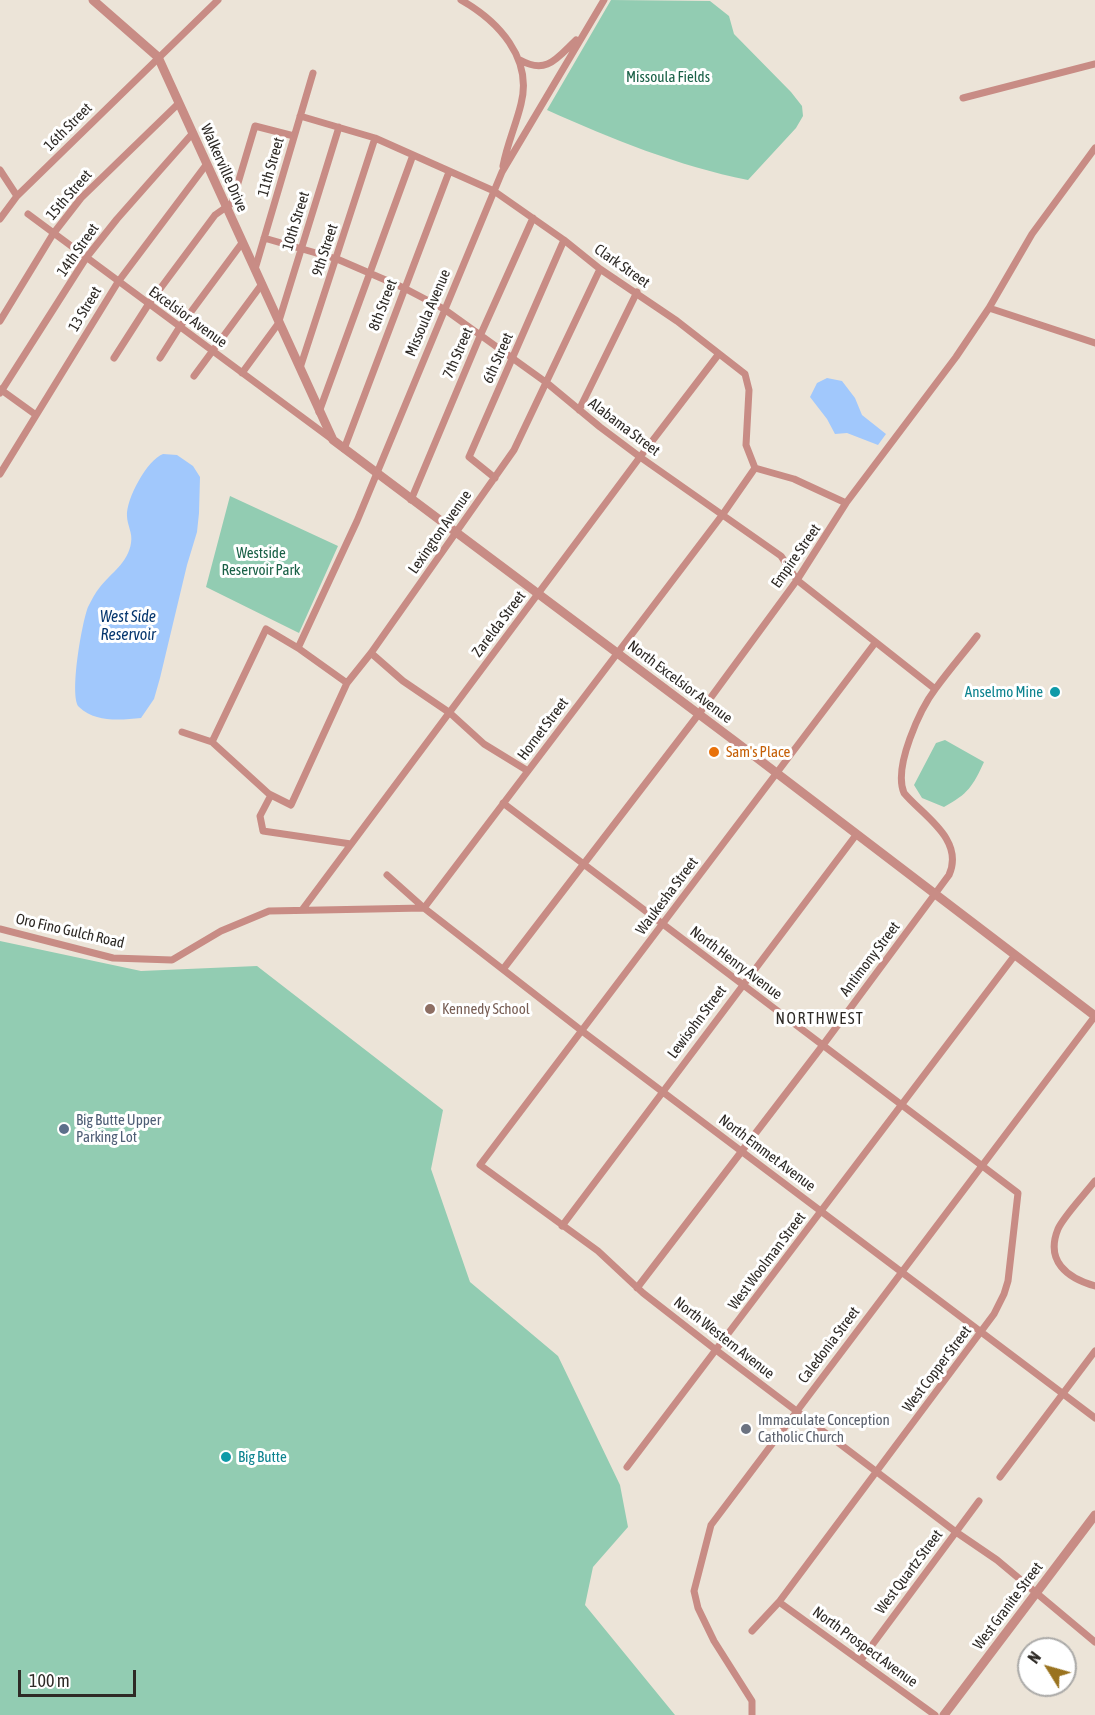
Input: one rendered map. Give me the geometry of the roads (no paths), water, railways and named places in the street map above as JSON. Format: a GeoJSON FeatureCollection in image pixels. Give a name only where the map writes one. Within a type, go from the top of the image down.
{"type":"FeatureCollection","features":[{"type":"Feature","properties":{"kind":"street","name":"Walkerville Drive"},"geometry":{"type":"LineString","coordinates":[[93,0],[158,57],[225,208],[262,284],[299,371],[333,440]]}},
{"type":"Feature","properties":{"kind":"street","name":"16th Street"},"geometry":{"type":"LineString","coordinates":[[0,219],[17,196],[218,0]]}},
{"type":"Feature","properties":{"kind":"street"},"geometry":{"type":"LineString","coordinates":[[461,0],[487,17],[502,32],[520,60],[525,80],[522,103],[507,147],[502,172]]}},
{"type":"Feature","properties":{"kind":"street","name":"Missoula Avenue"},"geometry":{"type":"LineString","coordinates":[[298,648],[357,521],[502,172],[604,0]]}},
{"type":"Feature","properties":{"kind":"street"},"geometry":{"type":"LineString","coordinates":[[520,60],[540,68],[555,61],[582,34]]}},
{"type":"Feature","properties":{"kind":"street"},"geometry":{"type":"LineString","coordinates":[[963,98],[1095,64]]}},
{"type":"Feature","properties":{"kind":"street","name":"11th Street"},"geometry":{"type":"LineString","coordinates":[[255,269],[313,73]]}},
{"type":"Feature","properties":{"kind":"street","name":"15th Street"},"geometry":{"type":"LineString","coordinates":[[0,321],[53,234],[81,198],[179,103]]}},
{"type":"Feature","properties":{"kind":"street","name":"Clark Street"},"geometry":{"type":"LineString","coordinates":[[300,116],[375,138],[494,191],[564,240],[600,269],[677,321],[745,374],[749,390],[747,445],[755,468]]}},
{"type":"Feature","properties":{"kind":"street"},"geometry":{"type":"LineString","coordinates":[[114,358],[148,305],[215,215],[234,200],[255,126],[294,136]]}},
{"type":"Feature","properties":{"kind":"street","name":"10th Street"},"geometry":{"type":"LineString","coordinates":[[242,373],[278,324],[339,127]]}},
{"type":"Feature","properties":{"kind":"street","name":"14th Street"},"geometry":{"type":"LineString","coordinates":[[1,391],[86,258],[192,134]]}},
{"type":"Feature","properties":{"kind":"street","name":"9th Street"},"geometry":{"type":"LineString","coordinates":[[299,371],[375,138]]}},
{"type":"Feature","properties":{"kind":"street","name":"Empire Street"},"geometry":{"type":"LineString","coordinates":[[504,968],[698,715],[797,580],[846,503],[956,357],[989,309],[1032,234],[1095,148]]}},
{"type":"Feature","properties":{"kind":"street"},"geometry":{"type":"LineString","coordinates":[[318,412],[413,155]]}},
{"type":"Feature","properties":{"kind":"street","name":"13 Street"},"geometry":{"type":"LineString","coordinates":[[0,474],[118,282],[206,165]]}},
{"type":"Feature","properties":{"kind":"street"},"geometry":{"type":"LineString","coordinates":[[0,170],[17,196]]}},
{"type":"Feature","properties":{"kind":"street","name":"8th Street"},"geometry":{"type":"LineString","coordinates":[[344,449],[449,172]]}},
{"type":"Feature","properties":{"kind":"street","name":"Excelsior Avenue"},"geometry":{"type":"LineString","coordinates":[[28,214],[333,440]]}},
{"type":"Feature","properties":{"kind":"street","name":"7th Street"},"geometry":{"type":"LineString","coordinates":[[411,500],[533,218]]}},
{"type":"Feature","properties":{"kind":"street","name":"Alabama Street"},"geometry":{"type":"LineString","coordinates":[[264,238],[337,259],[404,288],[444,309],[514,358],[640,457],[781,556],[797,580],[875,644],[935,689]]}},
{"type":"Feature","properties":{"kind":"street","name":"6th Street"},"geometry":{"type":"LineString","coordinates":[[495,477],[469,457],[564,240]]}},
{"type":"Feature","properties":{"kind":"street"},"geometry":{"type":"LineString","coordinates":[[160,358],[179,328],[242,243]]}},
{"type":"Feature","properties":{"kind":"street","name":"Lexington Avenue"},"geometry":{"type":"LineString","coordinates":[[271,795],[291,805],[347,683],[371,653],[514,450],[600,269]]}},
{"type":"Feature","properties":{"kind":"street"},"geometry":{"type":"LineString","coordinates":[[194,376],[262,284]]}},
{"type":"Feature","properties":{"kind":"street"},"geometry":{"type":"LineString","coordinates":[[579,410],[637,292]]}},
{"type":"Feature","properties":{"kind":"street"},"geometry":{"type":"LineString","coordinates":[[989,309],[1095,344]]}},
{"type":"Feature","properties":{"kind":"street","name":"Zarelda Street"},"geometry":{"type":"LineString","coordinates":[[302,910],[718,355]]}},
{"type":"Feature","properties":{"kind":"street"},"geometry":{"type":"LineString","coordinates":[[1,391],[36,416]]}},
{"type":"Feature","properties":{"kind":"street","name":"North Excelsior Avenue"},"geometry":{"type":"LineString","coordinates":[[333,440],[1095,1016]]}},
{"type":"Feature","properties":{"kind":"street"},"geometry":{"type":"LineString","coordinates":[[755,468],[794,479],[846,503]]}},
{"type":"Feature","properties":{"kind":"street","name":"Hornet Street"},"geometry":{"type":"LineString","coordinates":[[424,908],[723,514],[755,468]]}},
{"type":"Feature","properties":{"kind":"street"},"geometry":{"type":"LineString","coordinates":[[212,742],[266,629],[298,648],[347,683]]}},
{"type":"Feature","properties":{"kind":"street"},"geometry":{"type":"LineString","coordinates":[[935,689],[977,636]]}},
{"type":"Feature","properties":{"kind":"street","name":"Waukesha Street"},"geometry":{"type":"LineString","coordinates":[[480,1165],[875,644]]}},
{"type":"Feature","properties":{"kind":"street"},"geometry":{"type":"LineString","coordinates":[[371,653],[403,681],[450,713],[484,744],[528,771]]}},
{"type":"Feature","properties":{"kind":"street","name":"Antimony Street"},"geometry":{"type":"LineString","coordinates":[[638,1288],[935,896],[952,870],[950,847],[939,827],[909,800],[901,787],[901,772],[908,746],[923,710],[935,689]]}},
{"type":"Feature","properties":{"kind":"street"},"geometry":{"type":"LineString","coordinates":[[183,732],[212,742],[271,795],[260,816],[263,831],[351,844]]}},
{"type":"Feature","properties":{"kind":"street","name":"North Henry Avenue"},"geometry":{"type":"LineString","coordinates":[[503,803],[982,1166]]}},
{"type":"Feature","properties":{"kind":"street","name":"Lewisohn Street"},"geometry":{"type":"LineString","coordinates":[[562,1226],[856,836]]}},
{"type":"Feature","properties":{"kind":"street","name":"North Emmet Avenue"},"geometry":{"type":"LineString","coordinates":[[387,875],[424,908],[582,1031],[1095,1418]]}},
{"type":"Feature","properties":{"kind":"street"},"geometry":{"type":"LineString","coordinates":[[302,910],[424,908]]}},
{"type":"Feature","properties":{"kind":"street","name":"Oro Fino Gulch Road"},"geometry":{"type":"LineString","coordinates":[[0,929],[113,958],[172,960],[221,931],[269,911],[302,910]]}},
{"type":"Feature","properties":{"kind":"street","name":"West Woolman Street"},"geometry":{"type":"LineString","coordinates":[[627,1467],[1015,955]]}},
{"type":"Feature","properties":{"kind":"street","name":"Caledonia Street"},"geometry":{"type":"LineString","coordinates":[[752,1715],[752,1701],[714,1641],[698,1608],[694,1591],[711,1525],[1095,1016]]}},
{"type":"Feature","properties":{"kind":"street","name":"North Western Avenue"},"geometry":{"type":"LineString","coordinates":[[480,1165],[598,1251],[638,1288],[716,1350],[956,1532],[997,1560],[1095,1642]]}},
{"type":"Feature","properties":{"kind":"street","name":"West Copper Street"},"geometry":{"type":"LineString","coordinates":[[752,1632],[779,1602],[981,1333],[1004,1294],[1018,1193],[982,1166]]}},
{"type":"Feature","properties":{"kind":"street"},"geometry":{"type":"LineString","coordinates":[[1095,1181],[1059,1228],[1054,1249],[1055,1258],[1060,1266],[1080,1282],[1095,1286]]}},
{"type":"Feature","properties":{"kind":"street"},"geometry":{"type":"LineString","coordinates":[[1000,1478],[1095,1351]]}},
{"type":"Feature","properties":{"kind":"street","name":"West Quartz Street"},"geometry":{"type":"LineString","coordinates":[[861,1660],[979,1500]]}},
{"type":"Feature","properties":{"kind":"street","name":"West Granite Street"},"geometry":{"type":"LineString","coordinates":[[944,1715],[1095,1515]]}},
{"type":"Feature","properties":{"kind":"street","name":"North Prospect Avenue"},"geometry":{"type":"LineString","coordinates":[[779,1602],[935,1715]]}},
{"type":"Feature","properties":{"kind":"water"},"geometry":{"type":"Polygon","coordinates":[[[827,378],[842,381],[855,398],[862,415],[886,434],[878,445],[847,433],[835,434],[810,397],[817,383],[827,378]]]}},
{"type":"Feature","properties":{"kind":"water","name":"West Side Reservoir"},"geometry":{"type":"Polygon","coordinates":[[[163,454],[177,455],[193,466],[200,477],[197,532],[160,678],[154,699],[141,718],[117,720],[93,716],[79,707],[75,689],[85,615],[96,592],[119,567],[129,550],[131,532],[127,516],[130,500],[144,472],[163,454]]]}},
{"type":"Feature","properties":{"kind":"place","name":"Anselmo Mine"},"geometry":{"type":"Point","coordinates":[1055,692]}},
{"type":"Feature","properties":{"kind":"place","name":"Sam's Place"},"geometry":{"type":"Point","coordinates":[714,752]}},
{"type":"Feature","properties":{"kind":"place","name":"Kennedy School"},"geometry":{"type":"Point","coordinates":[430,1009]}},
{"type":"Feature","properties":{"kind":"place","name":"Big Butte Upper Parking Lot"},"geometry":{"type":"Point","coordinates":[64,1129]}},
{"type":"Feature","properties":{"kind":"place","name":"Immaculate Conception Catholic Church"},"geometry":{"type":"Point","coordinates":[746,1429]}},
{"type":"Feature","properties":{"kind":"place","name":"Big Butte"},"geometry":{"type":"Point","coordinates":[226,1457]}},
{"type":"Feature","properties":{"kind":"district","name":"NORTHWEST"},"geometry":{"type":"Point","coordinates":[820,1019]}},
{"type":"Feature","properties":{"kind":"park label","name":"Missoula Fields"},"geometry":{"type":"Point","coordinates":[668,77]}},
{"type":"Feature","properties":{"kind":"park label","name":"Westside Reservoir Park"},"geometry":{"type":"Point","coordinates":[261,562]}}]}
